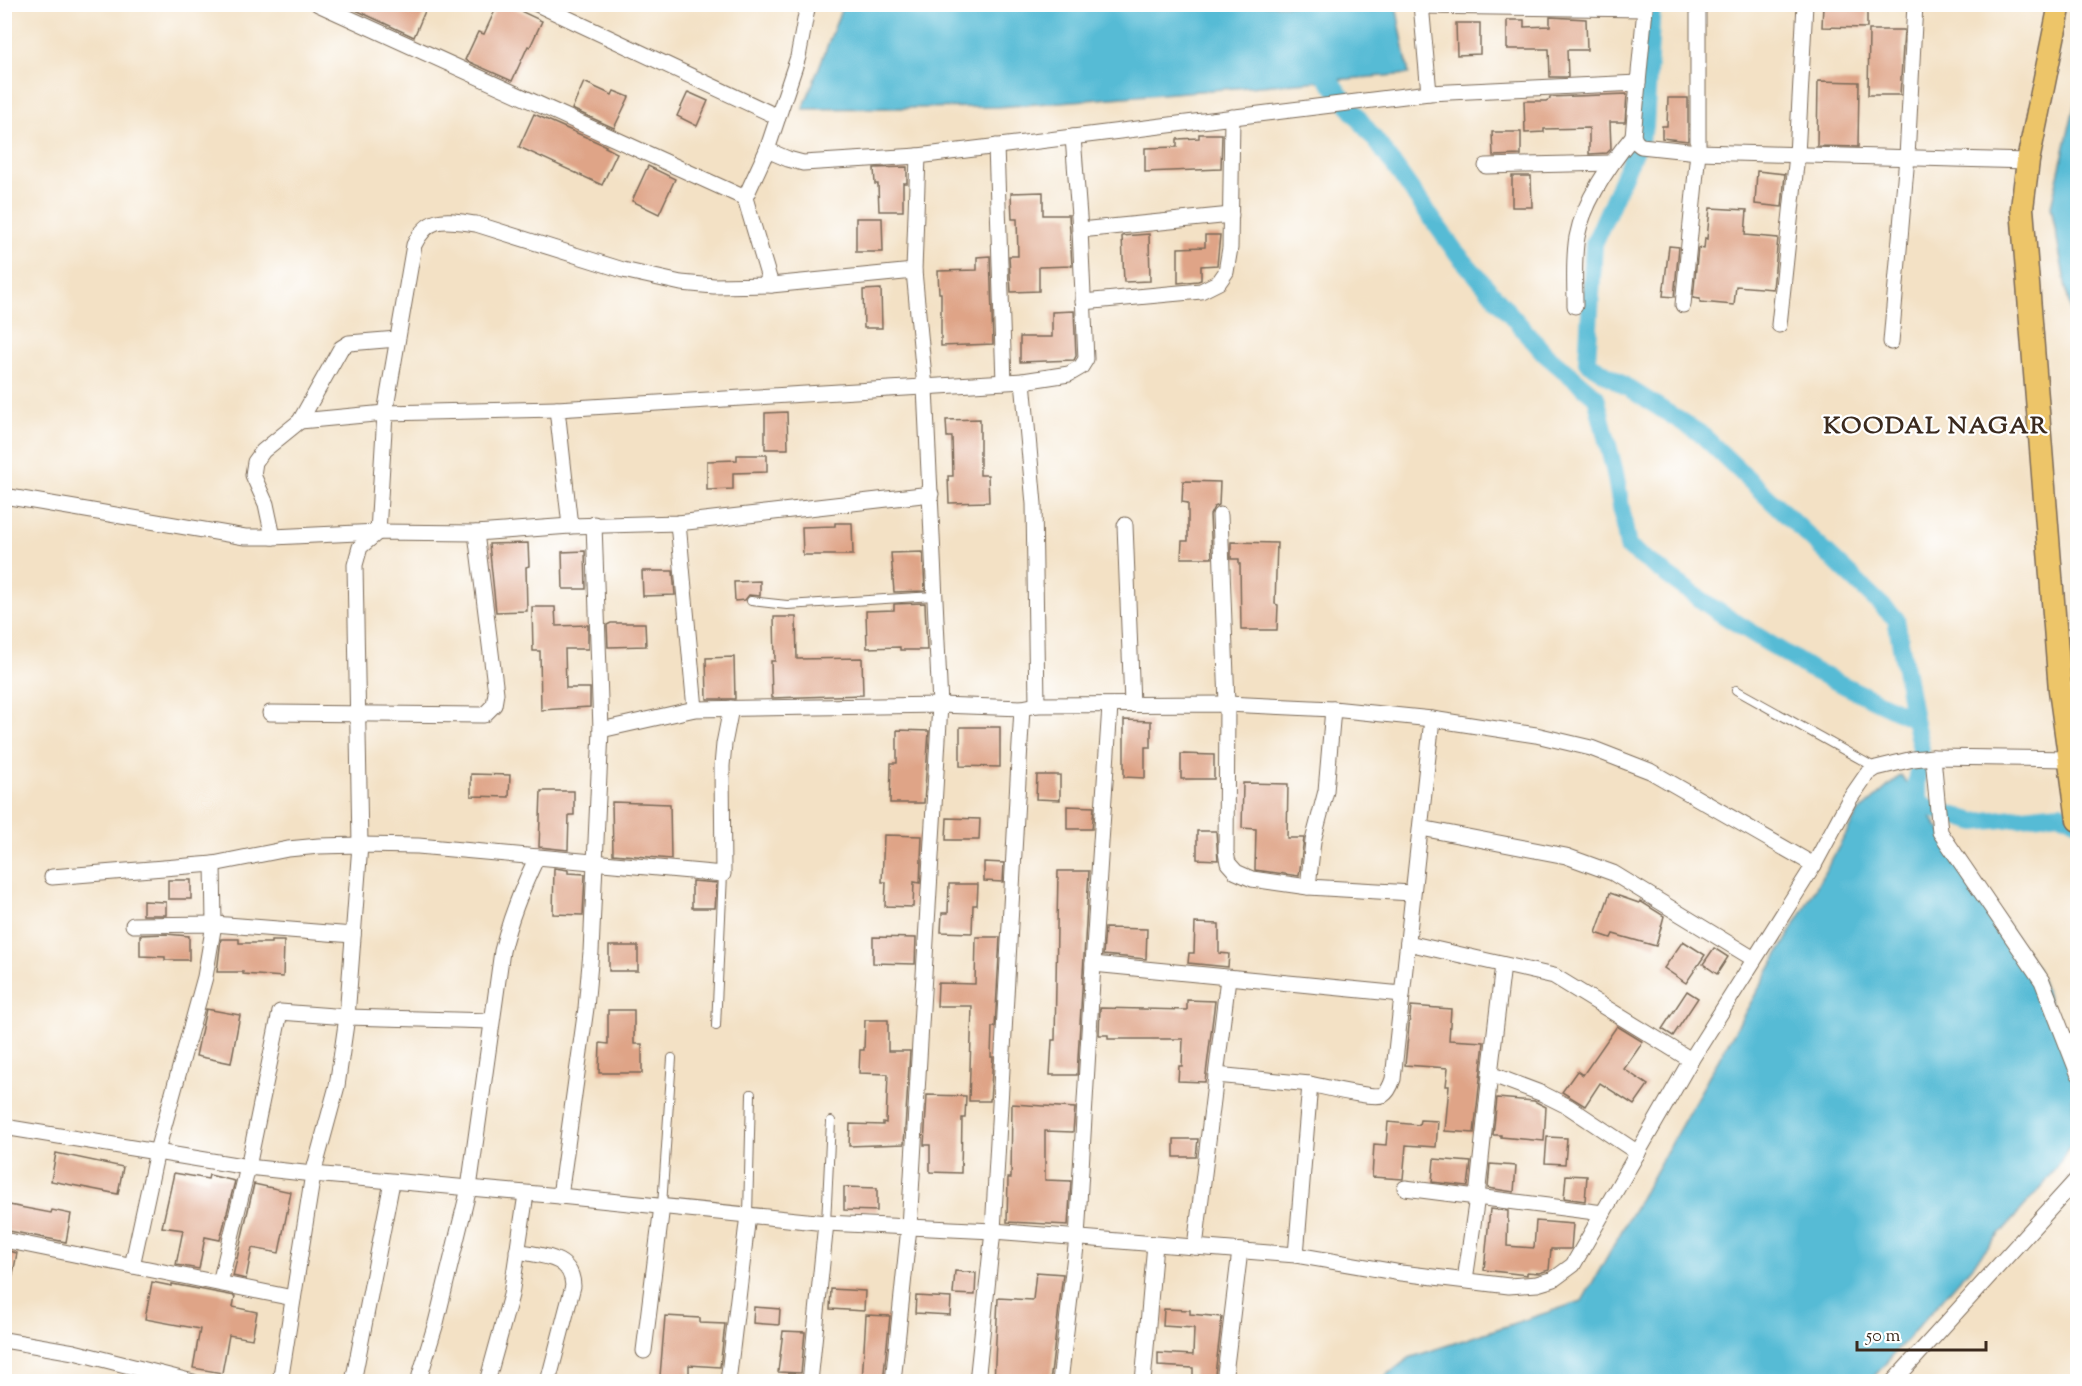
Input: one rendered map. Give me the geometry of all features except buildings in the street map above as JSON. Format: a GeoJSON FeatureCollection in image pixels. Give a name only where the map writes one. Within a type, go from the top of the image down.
{"type":"FeatureCollection","features":[{"type":"Feature","properties":{"kind":"main road"},"geometry":{"type":"LineString","coordinates":[[2060,4],[2028,161],[2022,208],[2069,690],[2071,769],[2078,820]]}},
{"type":"Feature","properties":{"kind":"street"},"geometry":{"type":"LineString","coordinates":[[318,4],[745,198]]}},
{"type":"Feature","properties":{"kind":"street"},"geometry":{"type":"LineString","coordinates":[[537,4],[778,117]]}},
{"type":"Feature","properties":{"kind":"street"},"geometry":{"type":"LineString","coordinates":[[771,285],[745,198],[767,150],[798,57],[808,4]]}},
{"type":"Feature","properties":{"kind":"street"},"geometry":{"type":"LineString","coordinates":[[1683,305],[1698,152],[1698,4]]}},
{"type":"Feature","properties":{"kind":"street"},"geometry":{"type":"LineString","coordinates":[[1779,325],[1797,155],[1805,4]]}},
{"type":"Feature","properties":{"kind":"street"},"geometry":{"type":"LineString","coordinates":[[1891,342],[1907,156],[1915,4]]}},
{"type":"Feature","properties":{"kind":"street"},"geometry":{"type":"LineString","coordinates":[[1429,93],[1421,5],[1644,7],[1638,83],[1637,141],[1611,163],[1583,216],[1575,251],[1575,306]]}},
{"type":"Feature","properties":{"kind":"street"},"geometry":{"type":"LineString","coordinates":[[767,150],[788,159],[803,162],[918,156],[1429,93],[1638,83]]}},
{"type":"Feature","properties":{"kind":"street"},"geometry":{"type":"LineString","coordinates":[[1083,302],[1201,291],[1219,282],[1226,272],[1230,248],[1232,117]]}},
{"type":"Feature","properties":{"kind":"street"},"geometry":{"type":"LineString","coordinates":[[300,421],[385,413],[557,409],[806,393],[926,388],[1023,381],[1069,374],[1082,368],[1086,359],[1073,137]]}},
{"type":"Feature","properties":{"kind":"street"},"geometry":{"type":"LineString","coordinates":[[1637,141],[1698,152],[2028,161]]}},
{"type":"Feature","properties":{"kind":"street"},"geometry":{"type":"LineString","coordinates":[[996,146],[1004,381]]}},
{"type":"Feature","properties":{"kind":"street"},"geometry":{"type":"LineString","coordinates":[[893,1382],[909,1227],[940,705],[926,388],[914,271],[918,156]]}},
{"type":"Feature","properties":{"kind":"street"},"geometry":{"type":"LineString","coordinates":[[1486,166],[1611,163]]}},
{"type":"Feature","properties":{"kind":"street"},"geometry":{"type":"LineString","coordinates":[[1080,230],[1231,215]]}},
{"type":"Feature","properties":{"kind":"street"},"geometry":{"type":"LineString","coordinates":[[280,1382],[313,1174],[337,1086],[347,1017],[360,845],[355,565],[360,548],[378,532],[385,413],[414,245],[422,230],[436,222],[476,224],[622,270],[681,283],[714,286],[771,285],[914,271]]}},
{"type":"Feature","properties":{"kind":"street"},"geometry":{"type":"LineString","coordinates":[[273,537],[266,504],[253,475],[255,462],[262,451],[300,421],[341,348],[349,343],[397,339]]}},
{"type":"Feature","properties":{"kind":"street"},"geometry":{"type":"LineString","coordinates":[[977,1382],[993,1231],[1030,707],[1034,504],[1023,381]]}},
{"type":"Feature","properties":{"kind":"street"},"geometry":{"type":"LineString","coordinates":[[557,409],[570,526]]}},
{"type":"Feature","properties":{"kind":"street"},"geometry":{"type":"LineString","coordinates":[[4,496],[245,537],[273,537],[378,532],[476,533],[594,524],[678,523],[931,494]]}},
{"type":"Feature","properties":{"kind":"street"},"geometry":{"type":"LineString","coordinates":[[1220,515],[1227,704],[1226,852],[1228,863],[1236,872],[1252,879],[1308,887],[1412,893]]}},
{"type":"Feature","properties":{"kind":"street"},"geometry":{"type":"LineString","coordinates":[[678,523],[695,709]]}},
{"type":"Feature","properties":{"kind":"street"},"geometry":{"type":"LineString","coordinates":[[560,1196],[586,1008],[595,862],[601,730],[594,524]]}},
{"type":"Feature","properties":{"kind":"street"},"geometry":{"type":"LineString","coordinates":[[1125,525],[1132,704]]}},
{"type":"Feature","properties":{"kind":"street"},"geometry":{"type":"LineString","coordinates":[[270,713],[484,716],[494,705],[496,693],[476,533]]}},
{"type":"Feature","properties":{"kind":"street"},"geometry":{"type":"LineString","coordinates":[[601,730],[695,709],[940,705],[1030,707],[1227,704],[1432,719],[1536,735],[1591,748],[1650,771],[1814,865]]}},
{"type":"Feature","properties":{"kind":"street"},"geometry":{"type":"LineString","coordinates":[[1060,1382],[1077,1238],[1110,706]]}},
{"type":"Feature","properties":{"kind":"street"},"geometry":{"type":"LineString","coordinates":[[52,877],[213,864],[288,849],[360,845],[418,846],[723,874],[722,766],[731,708]]}},
{"type":"Feature","properties":{"kind":"street"},"geometry":{"type":"LineString","coordinates":[[1308,887],[1314,835],[1326,791],[1333,710]]}},
{"type":"Feature","properties":{"kind":"street"},"geometry":{"type":"LineString","coordinates":[[1216,1075],[1311,1084],[1372,1096],[1383,1095],[1389,1089],[1393,1079],[1432,719]]}},
{"type":"Feature","properties":{"kind":"street"},"geometry":{"type":"LineString","coordinates":[[1933,757],[1940,832],[2042,981],[2078,1073]]}},
{"type":"Feature","properties":{"kind":"street"},"geometry":{"type":"LineString","coordinates":[[4,1127],[248,1167],[313,1174],[826,1223],[993,1231],[1296,1256],[1401,1273],[1509,1286],[1537,1284],[1554,1279],[1573,1265],[1691,1060],[1814,865],[1849,800],[1867,774],[1876,768],[1913,759],[1933,757],[2071,769]]}},
{"type":"Feature","properties":{"kind":"street"},"geometry":{"type":"LineString","coordinates":[[1421,828],[1566,856],[1613,873],[1754,959]]}},
{"type":"Feature","properties":{"kind":"street"},"geometry":{"type":"LineString","coordinates":[[418,1382],[436,1323],[469,1188],[502,951],[521,890],[537,857]]}},
{"type":"Feature","properties":{"kind":"street"},"geometry":{"type":"LineString","coordinates":[[132,1266],[157,1151],[205,977],[214,924],[213,864]]}},
{"type":"Feature","properties":{"kind":"street"},"geometry":{"type":"LineString","coordinates":[[133,925],[214,924],[353,935]]}},
{"type":"Feature","properties":{"kind":"street"},"geometry":{"type":"LineString","coordinates":[[1408,943],[1554,976],[1691,1060]]}},
{"type":"Feature","properties":{"kind":"street"},"geometry":{"type":"LineString","coordinates":[[1093,964],[1402,994]]}},
{"type":"Feature","properties":{"kind":"street"},"geometry":{"type":"LineString","coordinates":[[1464,1280],[1477,1197],[1503,964]]}},
{"type":"Feature","properties":{"kind":"street"},"geometry":{"type":"LineString","coordinates":[[1195,1247],[1228,978]]}},
{"type":"Feature","properties":{"kind":"street"},"geometry":{"type":"LineString","coordinates":[[220,1283],[248,1167],[280,1012],[347,1017],[491,1021]]}},
{"type":"Feature","properties":{"kind":"street"},"geometry":{"type":"LineString","coordinates":[[1490,1074],[1543,1094],[1569,1107],[1638,1154]]}},
{"type":"Feature","properties":{"kind":"street"},"geometry":{"type":"LineString","coordinates":[[1296,1256],[1311,1084]]}},
{"type":"Feature","properties":{"kind":"street"},"geometry":{"type":"LineString","coordinates":[[1893,1382],[2078,1178]]}},
{"type":"Feature","properties":{"kind":"street"},"geometry":{"type":"LineString","coordinates":[[353,1382],[392,1182]]}},
{"type":"Feature","properties":{"kind":"street"},"geometry":{"type":"LineString","coordinates":[[1405,1188],[1603,1213]]}},
{"type":"Feature","properties":{"kind":"street"},"geometry":{"type":"LineString","coordinates":[[487,1382],[511,1295],[526,1194]]}},
{"type":"Feature","properties":{"kind":"street"},"geometry":{"type":"LineString","coordinates":[[644,1351],[662,1206]]}},
{"type":"Feature","properties":{"kind":"street"},"geometry":{"type":"LineString","coordinates":[[728,1382],[748,1215]]}},
{"type":"Feature","properties":{"kind":"street"},"geometry":{"type":"LineString","coordinates":[[810,1382],[826,1223]]}},
{"type":"Feature","properties":{"kind":"street"},"geometry":{"type":"LineString","coordinates":[[4,1240],[294,1298]]}},
{"type":"Feature","properties":{"kind":"street"},"geometry":{"type":"LineString","coordinates":[[1143,1382],[1155,1244]]}},
{"type":"Feature","properties":{"kind":"street"},"geometry":{"type":"LineString","coordinates":[[517,1251],[558,1260],[568,1267],[572,1276],[573,1286],[548,1382]]}},
{"type":"Feature","properties":{"kind":"street"},"geometry":{"type":"LineString","coordinates":[[1224,1382],[1240,1251]]}},
{"type":"Feature","properties":{"kind":"street"},"geometry":{"type":"LineString","coordinates":[[4,1340],[94,1357],[193,1382]]}},
{"type":"Feature","properties":{"kind":"lane"},"geometry":{"type":"LineString","coordinates":[[751,601],[786,604],[934,596]]}},
{"type":"Feature","properties":{"kind":"lane"},"geometry":{"type":"LineString","coordinates":[[1736,690],[1876,768]]}},
{"type":"Feature","properties":{"kind":"lane"},"geometry":{"type":"LineString","coordinates":[[716,1026],[723,874]]}},
{"type":"Feature","properties":{"kind":"lane"},"geometry":{"type":"LineString","coordinates":[[662,1206],[672,1058]]}},
{"type":"Feature","properties":{"kind":"lane"},"geometry":{"type":"LineString","coordinates":[[748,1215],[751,1094]]}},
{"type":"Feature","properties":{"kind":"lane"},"geometry":{"type":"LineString","coordinates":[[826,1223],[831,1121]]}},
{"type":"Feature","properties":{"kind":"water"},"geometry":{"type":"Polygon","coordinates":[[[843,5],[1396,5],[1409,74],[998,107],[803,109],[843,5]]]}},
{"type":"Feature","properties":{"kind":"water"},"geometry":{"type":"Polygon","coordinates":[[[2077,95],[2077,347],[2051,206],[2077,95]]]}},
{"type":"Feature","properties":{"kind":"water"},"geometry":{"type":"Polygon","coordinates":[[[1901,775],[2037,967],[2072,1063],[2074,1142],[2045,1183],[1870,1381],[1378,1382],[1409,1358],[1582,1301],[1858,813],[1901,775]]]}},
{"type":"Feature","properties":{"kind":"waterway"},"geometry":{"type":"LineString","coordinates":[[1652,4],[1645,127],[1594,244],[1587,362],[1701,434],[1896,619],[1914,719]]}},
{"type":"Feature","properties":{"kind":"waterway"},"geometry":{"type":"LineString","coordinates":[[1315,62],[1383,150],[1455,251],[1545,354],[1596,397],[1615,473],[1628,547],[1714,609],[1810,669],[1914,719],[1921,749],[1916,784],[1921,805],[1975,822],[2060,813],[2078,821]]}},
{"type":"Feature","properties":{"kind":"district","name":"KOODAL NAGAR"},"geometry":{"type":"Point","coordinates":[1936,427]}}]}
